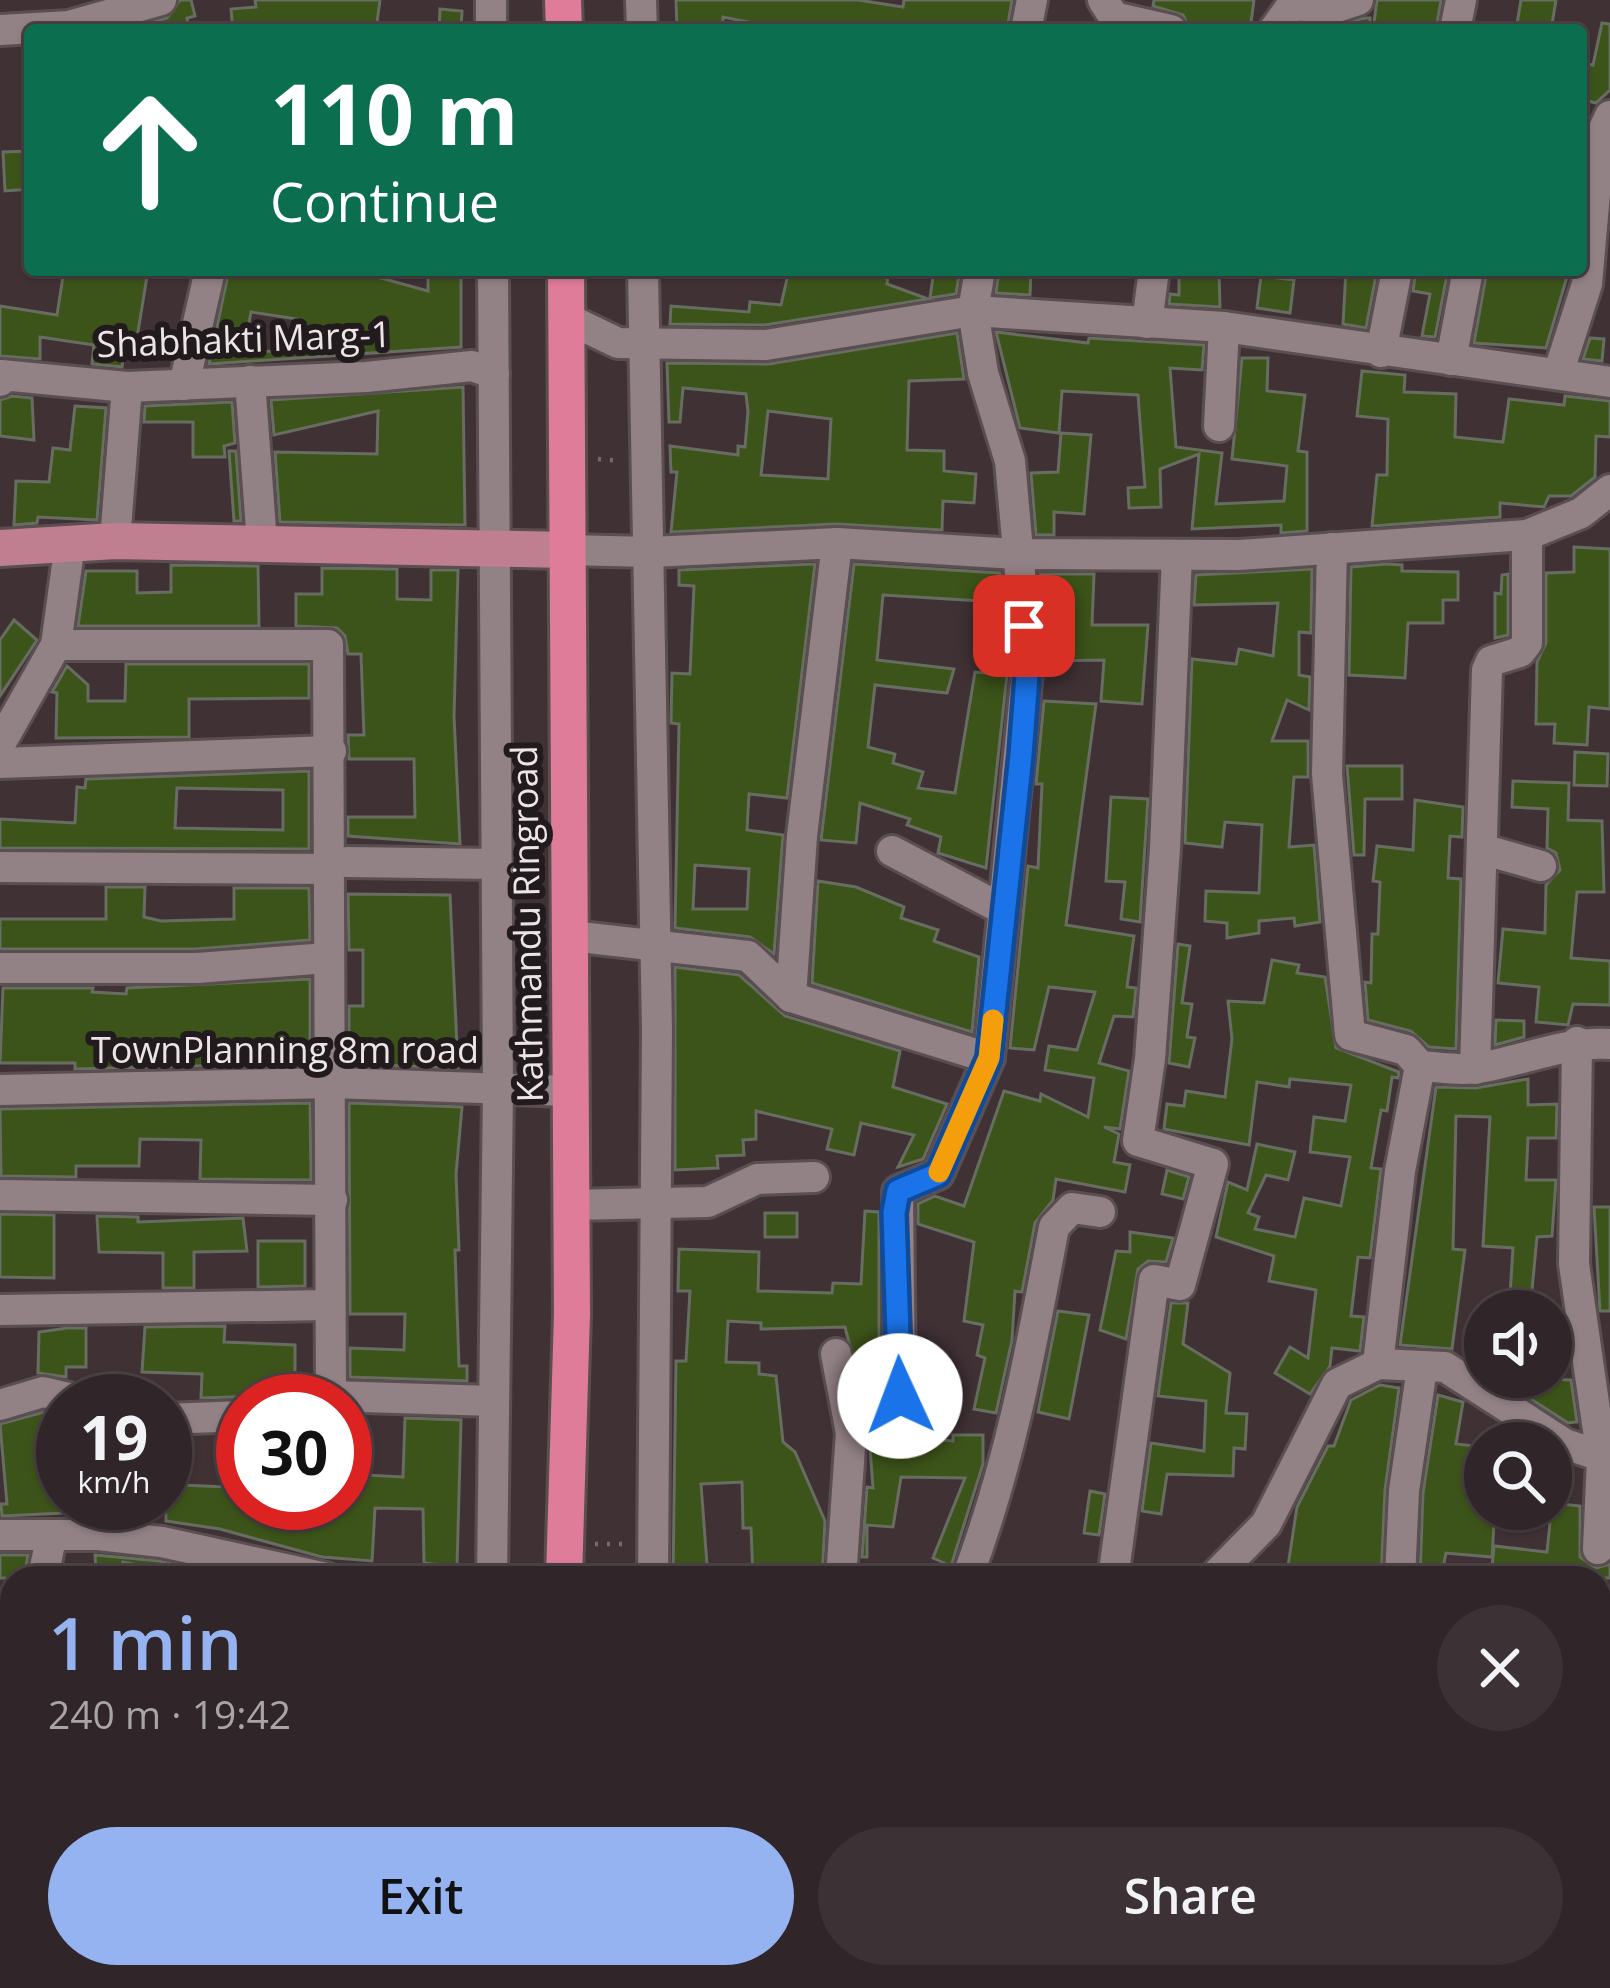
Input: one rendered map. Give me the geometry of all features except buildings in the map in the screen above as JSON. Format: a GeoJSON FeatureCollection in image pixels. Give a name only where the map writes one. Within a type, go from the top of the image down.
{"type":"FeatureCollection","features":[{"type":"Feature","properties":{"kind":"highway","name":"Kathmandu Ringroad"},"geometry":{"type":"LineString","coordinates":[[564,1566],[571,1205],[566,276]]}},
{"type":"Feature","properties":{"kind":"main road"},"geometry":{"type":"LineString","coordinates":[[0,548],[115,541],[566,550]]}},
{"type":"Feature","properties":{"kind":"street"},"geometry":{"type":"LineString","coordinates":[[76,24],[161,0]]}},
{"type":"Feature","properties":{"kind":"street"},"geometry":{"type":"LineString","coordinates":[[1103,0],[1114,17],[1145,24]]}},
{"type":"Feature","properties":{"kind":"street"},"geometry":{"type":"LineString","coordinates":[[1278,24],[1292,5],[1334,8],[1358,0]]}},
{"type":"Feature","properties":{"kind":"street"},"geometry":{"type":"LineString","coordinates":[[1558,374],[1587,284],[1600,137],[1610,116]]}},
{"type":"Feature","properties":{"kind":"street"},"geometry":{"type":"LineString","coordinates":[[184,385],[209,276]]}},
{"type":"Feature","properties":{"kind":"street"},"geometry":{"type":"LineString","coordinates":[[492,1566],[498,1088],[493,276]]}},
{"type":"Feature","properties":{"kind":"street"},"geometry":{"type":"LineString","coordinates":[[643,276],[652,552],[658,1207],[652,1566]]}},
{"type":"Feature","properties":{"kind":"street"},"geometry":{"type":"LineString","coordinates":[[851,1433],[896,1416],[900,1396],[898,1191],[938,1174],[989,1058],[1028,663],[1010,461],[983,373],[973,311],[979,276]]}},
{"type":"Feature","properties":{"kind":"street"},"geometry":{"type":"LineString","coordinates":[[1147,323],[1153,276]]}},
{"type":"Feature","properties":{"kind":"street"},"geometry":{"type":"LineString","coordinates":[[1381,352],[1396,276]]}},
{"type":"Feature","properties":{"kind":"street"},"geometry":{"type":"LineString","coordinates":[[1451,360],[1467,276]]}},
{"type":"Feature","properties":{"kind":"street"},"geometry":{"type":"LineString","coordinates":[[566,318],[618,343],[766,345],[973,311],[1224,327],[1610,382]]}},
{"type":"Feature","properties":{"kind":"street"},"geometry":{"type":"LineString","coordinates":[[1219,426],[1224,327]]}},
{"type":"Feature","properties":{"kind":"street","name":"Shabhakti Marg-1"},"geometry":{"type":"LineString","coordinates":[[0,381],[2,375],[128,387],[472,366],[494,374]]}},
{"type":"Feature","properties":{"kind":"street"},"geometry":{"type":"LineString","coordinates":[[250,381],[262,543]]}},
{"type":"Feature","properties":{"kind":"street"},"geometry":{"type":"LineString","coordinates":[[115,541],[128,387]]}},
{"type":"Feature","properties":{"kind":"street"},"geometry":{"type":"LineString","coordinates":[[566,550],[652,552],[837,543],[1016,554],[1177,555],[1332,548],[1527,536],[1581,513],[1610,490]]}},
{"type":"Feature","properties":{"kind":"street"},"geometry":{"type":"LineString","coordinates":[[1475,1069],[1487,670],[1491,661],[1520,652],[1526,644],[1527,536]]}},
{"type":"Feature","properties":{"kind":"street"},"geometry":{"type":"LineString","coordinates":[[0,744],[56,645],[70,543]]}},
{"type":"Feature","properties":{"kind":"street"},"geometry":{"type":"LineString","coordinates":[[790,998],[802,836],[837,543]]}},
{"type":"Feature","properties":{"kind":"street"},"geometry":{"type":"LineString","coordinates":[[1332,548],[1327,774],[1350,1035],[1406,1050],[1420,1066],[1475,1069],[1551,1054],[1577,1042],[1610,1044]]}},
{"type":"Feature","properties":{"kind":"street"},"geometry":{"type":"LineString","coordinates":[[1115,1566],[1154,1280],[1180,1285],[1214,1164],[1138,1141],[1150,1059],[1165,849],[1177,555]]}},
{"type":"Feature","properties":{"kind":"street"},"geometry":{"type":"LineString","coordinates":[[56,645],[328,646],[338,865],[327,958],[330,1374]]}},
{"type":"Feature","properties":{"kind":"street"},"geometry":{"type":"LineString","coordinates":[[0,763],[331,751]]}},
{"type":"Feature","properties":{"kind":"street"},"geometry":{"type":"LineString","coordinates":[[1485,850],[1541,866]]}},
{"type":"Feature","properties":{"kind":"street"},"geometry":{"type":"LineString","coordinates":[[892,851],[1004,910]]}},
{"type":"Feature","properties":{"kind":"street"},"geometry":{"type":"LineString","coordinates":[[0,868],[496,864]]}},
{"type":"Feature","properties":{"kind":"street"},"geometry":{"type":"LineString","coordinates":[[571,936],[748,956],[790,998],[989,1058]]}},
{"type":"Feature","properties":{"kind":"street"},"geometry":{"type":"LineString","coordinates":[[0,968],[197,968],[327,958]]}},
{"type":"Feature","properties":{"kind":"street"},"geometry":{"type":"LineString","coordinates":[[1577,1042],[1576,1307],[1606,1458],[1598,1549]]}},
{"type":"Feature","properties":{"kind":"street"},"geometry":{"type":"LineString","coordinates":[[1378,1364],[1400,1171],[1420,1066]]}},
{"type":"Feature","properties":{"kind":"street","name":"TownPlanning 8m road"},"geometry":{"type":"LineString","coordinates":[[0,1090],[331,1083],[571,1091]]}},
{"type":"Feature","properties":{"kind":"street"},"geometry":{"type":"LineString","coordinates":[[571,1205],[658,1207],[708,1202],[757,1179],[814,1177]]}},
{"type":"Feature","properties":{"kind":"street"},"geometry":{"type":"LineString","coordinates":[[0,1195],[332,1200]]}},
{"type":"Feature","properties":{"kind":"street"},"geometry":{"type":"LineString","coordinates":[[973,1566],[990,1526],[1013,1433],[1054,1227],[1072,1208],[1100,1212]]}},
{"type":"Feature","properties":{"kind":"street"},"geometry":{"type":"LineString","coordinates":[[0,1310],[329,1305]]}},
{"type":"Feature","properties":{"kind":"street"},"geometry":{"type":"LineString","coordinates":[[836,1354],[851,1433],[842,1566]]}},
{"type":"Feature","properties":{"kind":"street"},"geometry":{"type":"LineString","coordinates":[[1225,1566],[1266,1524],[1337,1384],[1378,1364],[1445,1367],[1565,1444],[1606,1458]]}},
{"type":"Feature","properties":{"kind":"street"},"geometry":{"type":"LineString","coordinates":[[1401,1566],[1404,1491],[1422,1368]]}},
{"type":"Feature","properties":{"kind":"street"},"geometry":{"type":"LineString","coordinates":[[0,1405],[36,1394]]}},
{"type":"Feature","properties":{"kind":"street"},"geometry":{"type":"LineString","coordinates":[[372,1399],[493,1401]]}},
{"type":"Feature","properties":{"kind":"street"},"geometry":{"type":"LineString","coordinates":[[97,1530],[98,1534]]}},
{"type":"Feature","properties":{"kind":"street"},"geometry":{"type":"LineString","coordinates":[[0,1535],[98,1534],[247,1566]]}},
{"type":"Feature","properties":{"kind":"street"},"geometry":{"type":"LineString","coordinates":[[46,1566],[52,1538]]}},
{"type":"Feature","properties":{"kind":"slow traffic"},"geometry":{"type":"LineString","coordinates":[[939,1172],[989,1058],[993,1020]]}},
{"type":"Feature","properties":{"kind":"route"},"geometry":{"type":"LineString","coordinates":[[900,1396],[894,1213],[898,1191],[926,1182],[947,1160],[989,1058],[1021,755],[1028,663],[1024,626]]}}]}
